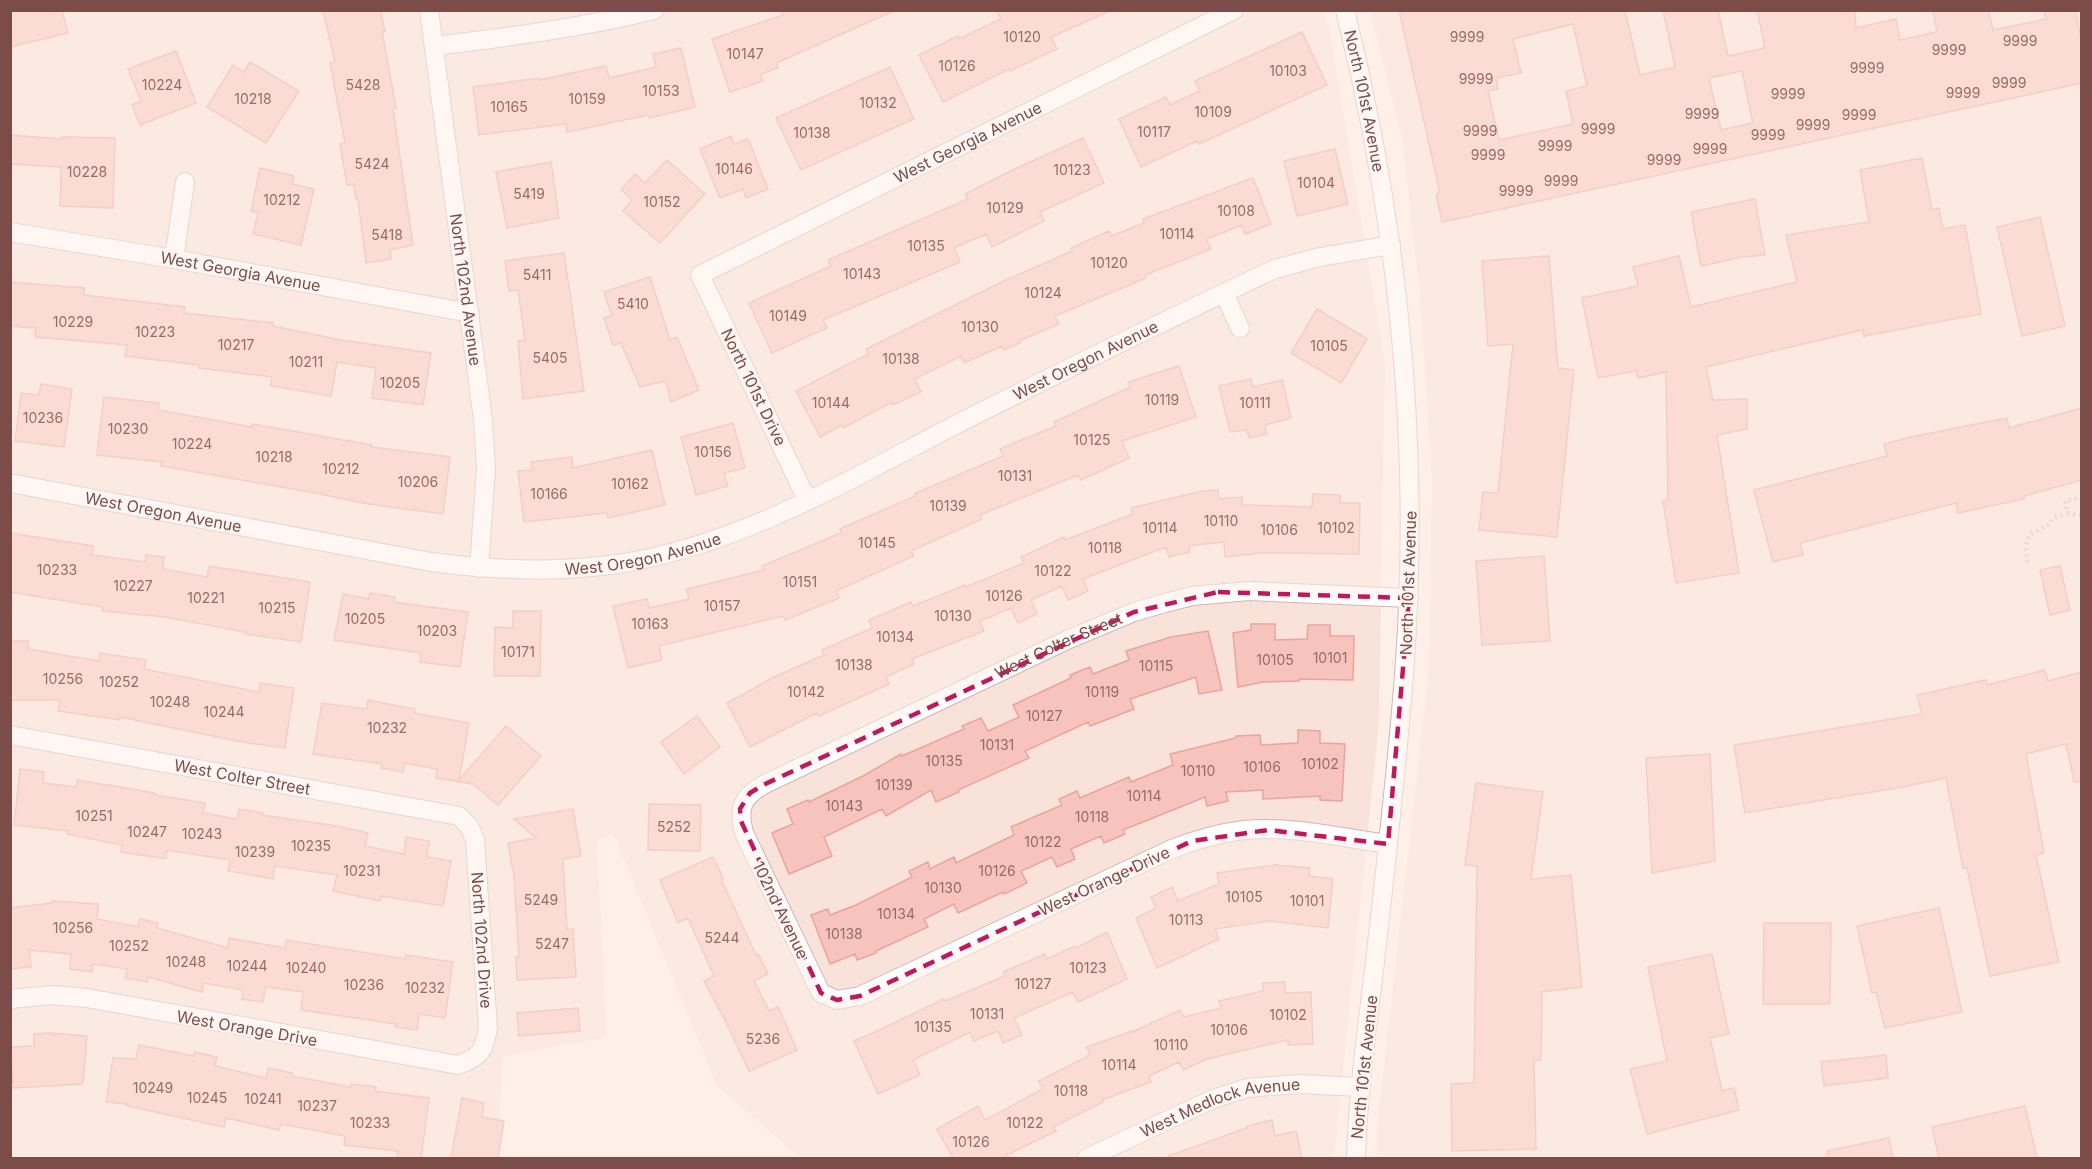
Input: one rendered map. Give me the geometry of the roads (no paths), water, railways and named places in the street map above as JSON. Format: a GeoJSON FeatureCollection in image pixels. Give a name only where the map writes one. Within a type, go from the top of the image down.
{"type":"FeatureCollection","features":[{"type":"Feature","properties":{"kind":"street","name":"North 102nd Avenue"},"geometry":{"type":"LineString","coordinates":[[429,10],[483,420],[486,469],[479,568]]}},
{"type":"Feature","properties":{"kind":"street"},"geometry":{"type":"LineString","coordinates":[[434,46],[604,22],[654,10]]}},
{"type":"Feature","properties":{"kind":"street","name":"West Georgia Avenue"},"geometry":{"type":"LineString","coordinates":[[700,275],[1234,10]]}},
{"type":"Feature","properties":{"kind":"street","name":"North 101st Avenue"},"geometry":{"type":"LineString","coordinates":[[1346,10],[1364,84],[1398,301],[1409,427],[1411,491],[1405,663],[1388,844],[1360,1087],[1356,1158]]}},
{"type":"Feature","properties":{"kind":"street"},"geometry":{"type":"LineString","coordinates":[[174,260],[185,182]]}},
{"type":"Feature","properties":{"kind":"street","name":"West Georgia Avenue"},"geometry":{"type":"LineString","coordinates":[[10,232],[470,313]]}},
{"type":"Feature","properties":{"kind":"street","name":"West Oregon Avenue"},"geometry":{"type":"LineString","coordinates":[[10,483],[419,560],[479,568],[572,569],[630,561],[712,540],[807,500],[1275,269],[1320,257],[1390,245]]}},
{"type":"Feature","properties":{"kind":"street","name":"North 101st Drive"},"geometry":{"type":"LineString","coordinates":[[700,275],[807,500]]}},
{"type":"Feature","properties":{"kind":"street"},"geometry":{"type":"LineString","coordinates":[[1224,293],[1240,328]]}},
{"type":"Feature","properties":{"kind":"street","name":"West Colter Street"},"geometry":{"type":"LineString","coordinates":[[740,809],[750,793],[763,785],[1067,640],[1134,612],[1192,596],[1228,592],[1271,591],[1409,598]]}},
{"type":"Feature","properties":{"kind":"street","name":"West Colter Street"},"geometry":{"type":"LineString","coordinates":[[10,735],[443,812],[459,816],[469,826]]}},
{"type":"Feature","properties":{"kind":"street","name":"102nd Avenue"},"geometry":{"type":"LineString","coordinates":[[740,809],[744,833],[821,993],[837,1000]]}},
{"type":"Feature","properties":{"kind":"street","name":"North 102nd Drive"},"geometry":{"type":"LineString","coordinates":[[469,826],[475,840],[488,1028],[480,1054]]}},
{"type":"Feature","properties":{"kind":"street","name":"West Orange Drive"},"geometry":{"type":"LineString","coordinates":[[837,1000],[860,996],[1192,841],[1245,830],[1268,830],[1388,844]]}},
{"type":"Feature","properties":{"kind":"street","name":"West Orange Drive"},"geometry":{"type":"LineString","coordinates":[[10,999],[51,994],[87,999],[445,1064],[458,1065],[480,1054]]}},
{"type":"Feature","properties":{"kind":"street","name":"West Medlock Avenue"},"geometry":{"type":"LineString","coordinates":[[1087,1158],[1213,1099],[1247,1088],[1299,1084],[1360,1087]]}}]}
